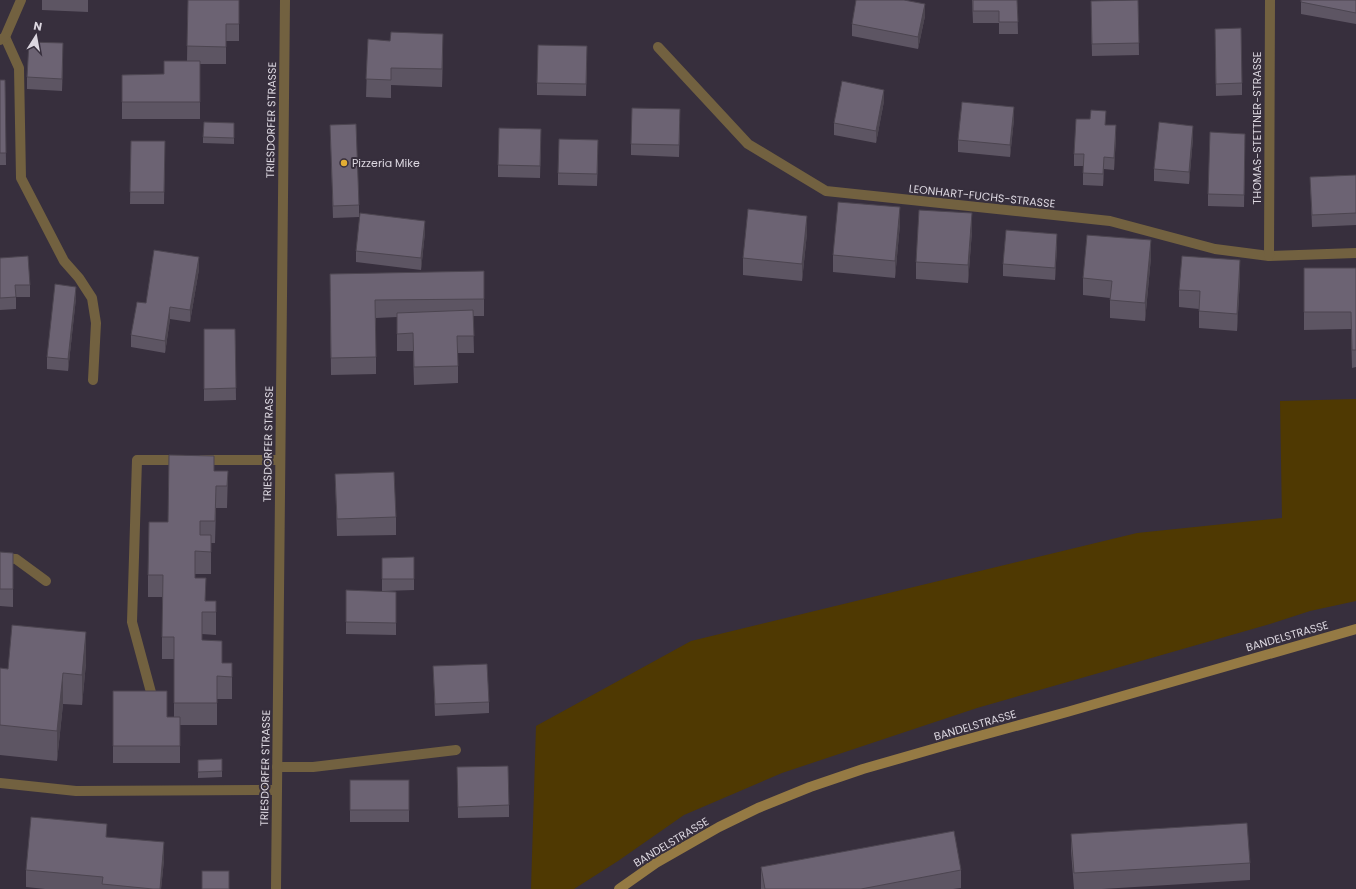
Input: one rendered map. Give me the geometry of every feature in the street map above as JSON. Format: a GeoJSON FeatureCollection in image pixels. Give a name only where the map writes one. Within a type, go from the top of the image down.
{"type":"FeatureCollection","features":[{"type":"Feature","properties":{"kind":"main road","name":"BANDELSTRASSE"},"geometry":{"type":"LineString","coordinates":[[619,889],[656,863],[719,827],[758,808],[810,787],[863,769],[1356,629]]}},
{"type":"Feature","properties":{"kind":"street"},"geometry":{"type":"LineString","coordinates":[[21,0],[2,39],[19,68],[21,178],[64,260],[79,278],[92,298],[96,323],[93,380]]}},
{"type":"Feature","properties":{"kind":"street","name":"TRIESDORFER STRASSE"},"geometry":{"type":"LineString","coordinates":[[276,889],[285,0]]}},
{"type":"Feature","properties":{"kind":"street","name":"THOMAS-STETTNER-STRASSE"},"geometry":{"type":"LineString","coordinates":[[1269,256],[1270,0]]}},
{"type":"Feature","properties":{"kind":"street","name":"LEONHART-FUCHS-STRASSE"},"geometry":{"type":"LineString","coordinates":[[658,47],[748,144],[826,191],[1110,221],[1215,249],[1269,256],[1356,253]]}},
{"type":"Feature","properties":{"kind":"street"},"geometry":{"type":"LineString","coordinates":[[152,696],[132,622],[136,460],[280,460]]}},
{"type":"Feature","properties":{"kind":"street"},"geometry":{"type":"LineString","coordinates":[[0,558],[16,559],[46,581]]}},
{"type":"Feature","properties":{"kind":"street"},"geometry":{"type":"LineString","coordinates":[[277,767],[314,767],[456,750]]}},
{"type":"Feature","properties":{"kind":"street"},"geometry":{"type":"LineString","coordinates":[[0,783],[76,790],[277,790]]}},
{"type":"Feature","properties":{"kind":"shaded area"},"geometry":{"type":"Polygon","coordinates":[[[1356,399],[1356,601],[1310,611],[1270,624],[977,708],[782,773],[684,815],[618,861],[574,889],[531,889],[536,726],[691,641],[1137,533],[1282,518],[1280,401],[1356,399]]]}},
{"type":"Feature","properties":{"kind":"building"},"geometry":{"type":"Polygon","coordinates":[[[188,0],[239,0],[239,24],[226,24],[226,47],[187,46],[188,0]]]}},
{"type":"Feature","properties":{"kind":"building"},"geometry":{"type":"Polygon","coordinates":[[[856,0],[904,0],[925,4],[918,37],[852,24],[856,0]]]}},
{"type":"Feature","properties":{"kind":"building"},"geometry":{"type":"Polygon","coordinates":[[[973,0],[1017,0],[1018,22],[999,22],[999,11],[973,11],[973,0]]]}},
{"type":"Feature","properties":{"kind":"building"},"geometry":{"type":"Polygon","coordinates":[[[1138,0],[1139,43],[1092,44],[1091,1],[1138,0]]]}},
{"type":"Feature","properties":{"kind":"building"},"geometry":{"type":"Polygon","coordinates":[[[1301,0],[1356,0],[1356,13],[1301,2],[1301,0]]]}},
{"type":"Feature","properties":{"kind":"building"},"geometry":{"type":"Polygon","coordinates":[[[1241,28],[1242,83],[1216,84],[1215,29],[1241,28]]]}},
{"type":"Feature","properties":{"kind":"building"},"geometry":{"type":"Polygon","coordinates":[[[391,32],[443,34],[442,69],[391,68],[391,80],[366,79],[368,39],[390,41],[391,32]]]}},
{"type":"Feature","properties":{"kind":"building"},"geometry":{"type":"Polygon","coordinates":[[[29,42],[63,43],[62,79],[27,77],[29,42]]]}},
{"type":"Feature","properties":{"kind":"building"},"geometry":{"type":"Polygon","coordinates":[[[538,45],[587,46],[586,84],[537,83],[538,45]]]}},
{"type":"Feature","properties":{"kind":"building"},"geometry":{"type":"Polygon","coordinates":[[[164,61],[200,61],[200,102],[122,102],[122,75],[164,74],[164,61]]]}},
{"type":"Feature","properties":{"kind":"building"},"geometry":{"type":"Polygon","coordinates":[[[0,80],[5,80],[6,153],[0,153],[0,80]]]}},
{"type":"Feature","properties":{"kind":"building"},"geometry":{"type":"Polygon","coordinates":[[[842,81],[884,90],[876,131],[834,123],[842,81]]]}},
{"type":"Feature","properties":{"kind":"building"},"geometry":{"type":"Polygon","coordinates":[[[962,102],[1014,107],[1010,145],[958,140],[962,102]]]}},
{"type":"Feature","properties":{"kind":"building"},"geometry":{"type":"Polygon","coordinates":[[[632,108],[680,109],[679,145],[631,144],[632,108]]]}},
{"type":"Feature","properties":{"kind":"building"},"geometry":{"type":"Polygon","coordinates":[[[1091,110],[1106,111],[1105,125],[1116,125],[1114,158],[1104,157],[1103,174],[1083,173],[1084,154],[1074,154],[1076,119],[1090,119],[1091,110]]]}},
{"type":"Feature","properties":{"kind":"building"},"geometry":{"type":"Polygon","coordinates":[[[204,122],[234,123],[234,138],[203,137],[204,122]]]}},
{"type":"Feature","properties":{"kind":"building"},"geometry":{"type":"Polygon","coordinates":[[[1159,122],[1193,126],[1189,172],[1154,169],[1159,122]]]}},
{"type":"Feature","properties":{"kind":"building"},"geometry":{"type":"Polygon","coordinates":[[[356,124],[359,205],[333,206],[330,125],[356,124]]]}},
{"type":"Feature","properties":{"kind":"building"},"geometry":{"type":"Polygon","coordinates":[[[499,128],[541,129],[540,166],[498,165],[499,128]]]}},
{"type":"Feature","properties":{"kind":"building"},"geometry":{"type":"Polygon","coordinates":[[[1210,132],[1245,134],[1244,195],[1208,194],[1210,132]]]}},
{"type":"Feature","properties":{"kind":"building"},"geometry":{"type":"Polygon","coordinates":[[[559,139],[598,140],[597,174],[558,173],[559,139]]]}},
{"type":"Feature","properties":{"kind":"building"},"geometry":{"type":"Polygon","coordinates":[[[131,141],[165,141],[164,192],[130,192],[131,141]]]}},
{"type":"Feature","properties":{"kind":"building"},"geometry":{"type":"Polygon","coordinates":[[[1356,175],[1356,213],[1312,215],[1310,177],[1356,175]]]}},
{"type":"Feature","properties":{"kind":"building"},"geometry":{"type":"Polygon","coordinates":[[[838,202],[900,207],[895,261],[833,255],[838,202]]]}},
{"type":"Feature","properties":{"kind":"building"},"geometry":{"type":"Polygon","coordinates":[[[748,209],[807,216],[802,264],[743,258],[748,209]]]}},
{"type":"Feature","properties":{"kind":"building"},"geometry":{"type":"Polygon","coordinates":[[[919,210],[972,213],[968,265],[916,262],[919,210]]]}},
{"type":"Feature","properties":{"kind":"building"},"geometry":{"type":"Polygon","coordinates":[[[360,213],[425,221],[421,258],[356,251],[360,213]]]}},
{"type":"Feature","properties":{"kind":"building"},"geometry":{"type":"Polygon","coordinates":[[[1006,230],[1057,234],[1055,268],[1003,264],[1006,230]]]}},
{"type":"Feature","properties":{"kind":"building"},"geometry":{"type":"Polygon","coordinates":[[[1087,235],[1151,240],[1145,303],[1110,300],[1112,281],[1083,278],[1087,235]]]}},
{"type":"Feature","properties":{"kind":"building"},"geometry":{"type":"Polygon","coordinates":[[[154,250],[199,257],[190,310],[170,307],[165,341],[131,335],[137,302],[146,303],[154,250]]]}},
{"type":"Feature","properties":{"kind":"building"},"geometry":{"type":"Polygon","coordinates":[[[28,256],[30,285],[15,285],[16,297],[0,298],[0,258],[28,256]]]}},
{"type":"Feature","properties":{"kind":"building"},"geometry":{"type":"Polygon","coordinates":[[[1182,256],[1240,260],[1237,314],[1199,311],[1200,291],[1179,290],[1182,256]]]}},
{"type":"Feature","properties":{"kind":"building"},"geometry":{"type":"Polygon","coordinates":[[[1304,268],[1356,268],[1356,350],[1352,350],[1351,312],[1304,312],[1304,268]]]}},
{"type":"Feature","properties":{"kind":"building"},"geometry":{"type":"Polygon","coordinates":[[[484,271],[484,299],[375,300],[376,357],[331,358],[330,274],[484,271]]]}},
{"type":"Feature","properties":{"kind":"building"},"geometry":{"type":"Polygon","coordinates":[[[55,284],[76,287],[68,359],[47,357],[55,284]]]}},
{"type":"Feature","properties":{"kind":"building"},"geometry":{"type":"Polygon","coordinates":[[[473,310],[474,336],[457,336],[458,366],[414,367],[413,333],[397,334],[397,313],[473,310]]]}},
{"type":"Feature","properties":{"kind":"building"},"geometry":{"type":"Polygon","coordinates":[[[204,329],[235,329],[236,388],[204,389],[204,329]]]}},
{"type":"Feature","properties":{"kind":"building"},"geometry":{"type":"Polygon","coordinates":[[[169,455],[214,456],[214,471],[228,471],[227,486],[216,486],[215,521],[200,521],[200,535],[211,535],[211,552],[195,551],[195,578],[206,578],[205,601],[216,601],[216,612],[202,612],[202,640],[222,641],[222,663],[232,663],[232,677],[217,676],[217,703],[174,703],[174,637],[162,637],[163,575],[148,575],[149,522],[168,522],[169,455]]]}},
{"type":"Feature","properties":{"kind":"building"},"geometry":{"type":"Polygon","coordinates":[[[394,472],[396,517],[337,519],[335,474],[394,472]]]}},
{"type":"Feature","properties":{"kind":"building"},"geometry":{"type":"Polygon","coordinates":[[[0,552],[13,553],[13,589],[0,589],[0,552]]]}},
{"type":"Feature","properties":{"kind":"building"},"geometry":{"type":"Polygon","coordinates":[[[414,557],[414,579],[382,579],[382,558],[414,557]]]}},
{"type":"Feature","properties":{"kind":"building"},"geometry":{"type":"Polygon","coordinates":[[[346,590],[396,592],[396,623],[346,622],[346,590]]]}},
{"type":"Feature","properties":{"kind":"building"},"geometry":{"type":"Polygon","coordinates":[[[12,625],[86,632],[82,675],[63,673],[57,731],[0,725],[0,668],[8,669],[12,625]]]}},
{"type":"Feature","properties":{"kind":"building"},"geometry":{"type":"Polygon","coordinates":[[[487,664],[489,702],[435,704],[433,666],[487,664]]]}},
{"type":"Feature","properties":{"kind":"building"},"geometry":{"type":"Polygon","coordinates":[[[113,691],[167,691],[167,717],[180,717],[180,746],[113,746],[113,691]]]}},
{"type":"Feature","properties":{"kind":"building"},"geometry":{"type":"Polygon","coordinates":[[[222,759],[222,771],[198,772],[198,760],[222,759]]]}},
{"type":"Feature","properties":{"kind":"building"},"geometry":{"type":"Polygon","coordinates":[[[508,766],[509,805],[458,807],[457,767],[508,766]]]}},
{"type":"Feature","properties":{"kind":"building"},"geometry":{"type":"Polygon","coordinates":[[[350,780],[409,780],[409,810],[350,810],[350,780]]]}},
{"type":"Feature","properties":{"kind":"building"},"geometry":{"type":"Polygon","coordinates":[[[31,817],[107,824],[106,837],[164,842],[160,889],[102,884],[103,877],[26,870],[31,817]]]}},
{"type":"Feature","properties":{"kind":"building"},"geometry":{"type":"Polygon","coordinates":[[[1247,823],[1250,863],[1074,873],[1071,834],[1247,823]]]}},
{"type":"Feature","properties":{"kind":"building"},"geometry":{"type":"Polygon","coordinates":[[[954,831],[961,870],[861,889],[765,889],[761,867],[954,831]]]}},
{"type":"Feature","properties":{"kind":"building"},"geometry":{"type":"Polygon","coordinates":[[[202,871],[229,871],[229,889],[202,889],[202,871]]]}},
{"type":"Feature","properties":{"kind":"place","name":"Pizzeria Mike"},"geometry":{"type":"Point","coordinates":[344,163]}}]}
